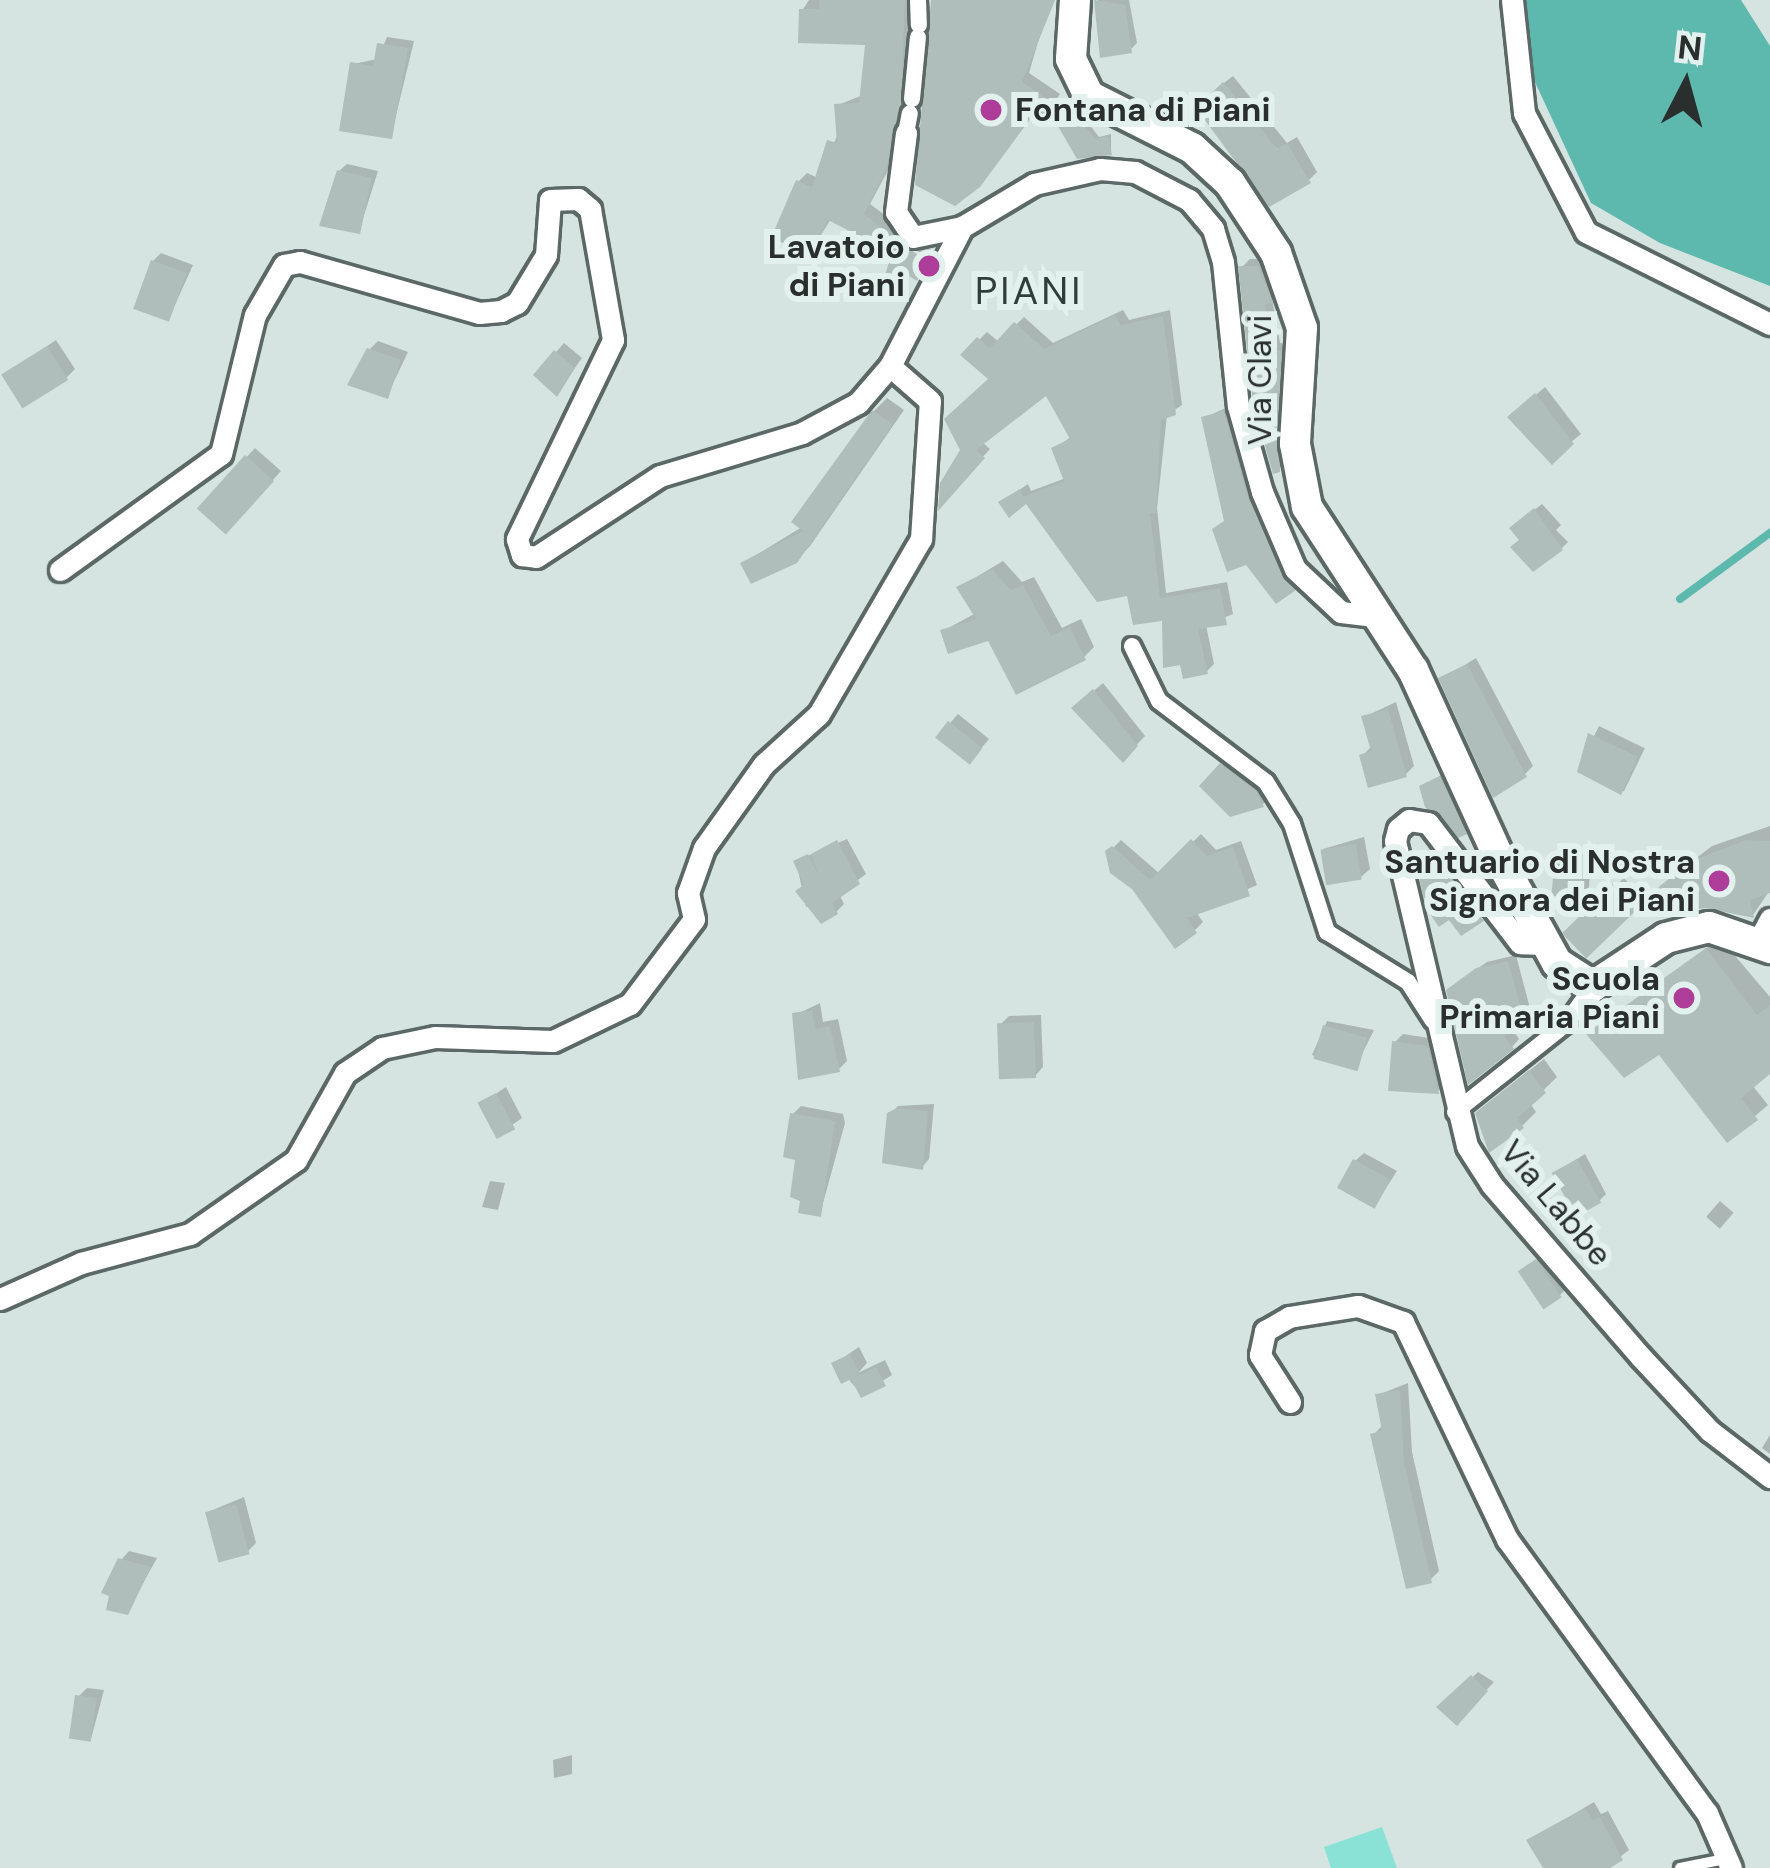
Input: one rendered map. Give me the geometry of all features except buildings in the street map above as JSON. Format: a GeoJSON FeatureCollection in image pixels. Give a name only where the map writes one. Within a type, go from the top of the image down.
{"type":"FeatureCollection","features":[{"type":"Feature","properties":{"kind":"main road","name":"Via Clavi"},"geometry":{"type":"LineString","coordinates":[[1075,0],[1071,59],[1089,96],[1192,148],[1230,183],[1276,253],[1302,328],[1296,472],[1321,538],[1413,670],[1544,944]]}},
{"type":"Feature","properties":{"kind":"main road"},"geometry":{"type":"LineString","coordinates":[[1544,944],[1575,980],[1593,986],[1688,930],[1766,936]]}},
{"type":"Feature","properties":{"kind":"street"},"geometry":{"type":"LineString","coordinates":[[918,0],[909,115],[896,182],[901,228],[913,237],[962,227],[1034,184],[1100,169],[1135,172],[1189,200],[1213,229],[1223,262],[1238,406],[1295,569],[1341,612],[1379,617]]}},
{"type":"Feature","properties":{"kind":"street"},"geometry":{"type":"LineString","coordinates":[[1512,0],[1523,112],[1586,232],[1770,324]]}},
{"type":"Feature","properties":{"kind":"street"},"geometry":{"type":"LineString","coordinates":[[59,570],[221,454],[255,315],[275,271],[300,262],[479,313],[501,311],[517,303],[538,272],[544,213],[562,195],[578,199],[598,224],[613,340],[524,522],[523,555],[536,557],[660,476],[802,433],[858,403],[890,366],[962,227]]}},
{"type":"Feature","properties":{"kind":"street"},"geometry":{"type":"LineString","coordinates":[[0,1299],[81,1263],[190,1234],[296,1160],[345,1073],[382,1048],[435,1037],[553,1041],[630,1004],[694,920],[688,893],[704,848],[764,764],[818,714],[921,539],[930,401],[890,366]]}},
{"type":"Feature","properties":{"kind":"street"},"geometry":{"type":"LineString","coordinates":[[1132,646],[1159,701],[1266,782],[1292,824],[1327,932],[1408,982],[1439,1032]]}},
{"type":"Feature","properties":{"kind":"street","name":"Via Labbe"},"geometry":{"type":"LineString","coordinates":[[1544,944],[1520,943],[1428,823],[1403,824],[1395,841],[1455,1112],[1492,1185],[1696,1416],[1770,1477]]}},
{"type":"Feature","properties":{"kind":"street"},"geometry":{"type":"LineString","coordinates":[[1455,1112],[1554,1035],[1593,986]]}},
{"type":"Feature","properties":{"kind":"street"},"geometry":{"type":"LineString","coordinates":[[1290,1402],[1260,1355],[1264,1331],[1289,1317],[1358,1306],[1403,1322],[1508,1539],[1708,1813],[1728,1863]]}},
{"type":"Feature","properties":{"kind":"lane"},"geometry":{"type":"LineString","coordinates":[[1680,1868],[1728,1863]]}},
{"type":"Feature","properties":{"kind":"shaded area"},"geometry":{"type":"Polygon","coordinates":[[[1525,0],[1741,0],[1770,46],[1770,286],[1660,243],[1591,203],[1535,82],[1525,0]]]}},
{"type":"Feature","properties":{"kind":"shaded area"},"geometry":{"type":"Polygon","coordinates":[[[1382,1827],[1397,1868],[1331,1868],[1324,1847],[1382,1827]]]}},
{"type":"Feature","properties":{"kind":"waterway"},"geometry":{"type":"LineString","coordinates":[[1680,599],[1770,533]]}},
{"type":"Feature","properties":{"kind":"place","name":"Fontana di Piani"},"geometry":{"type":"Point","coordinates":[991,110]}},
{"type":"Feature","properties":{"kind":"place","name":"Lavatoio di Piani"},"geometry":{"type":"Point","coordinates":[929,266]}},
{"type":"Feature","properties":{"kind":"place","name":"Santuario di Nostra Signora dei Piani"},"geometry":{"type":"Point","coordinates":[1719,881]}},
{"type":"Feature","properties":{"kind":"place","name":"Scuola Primaria Piani"},"geometry":{"type":"Point","coordinates":[1684,998]}},
{"type":"Feature","properties":{"kind":"district","name":"PIANI"},"geometry":{"type":"Point","coordinates":[1029,291]}}]}
